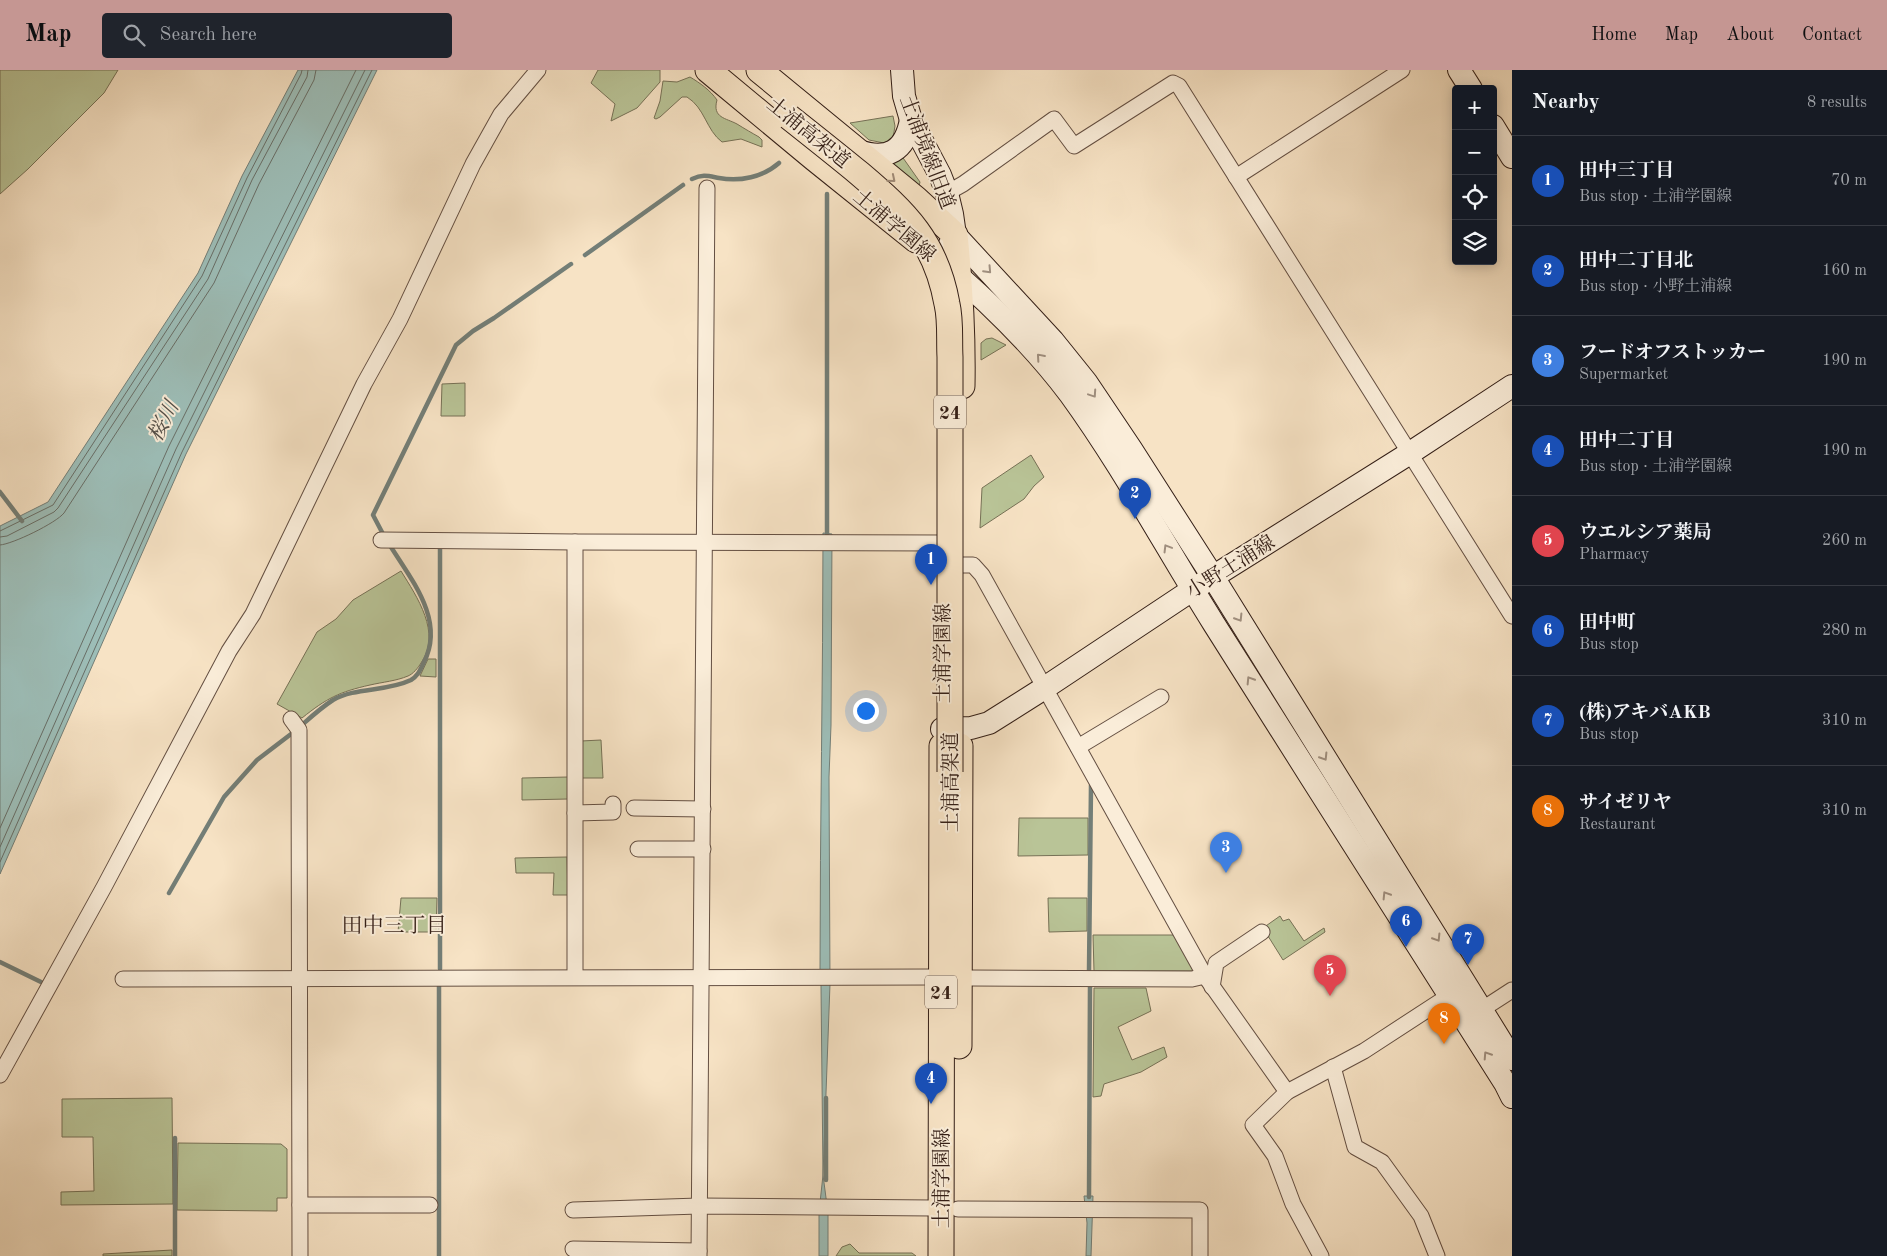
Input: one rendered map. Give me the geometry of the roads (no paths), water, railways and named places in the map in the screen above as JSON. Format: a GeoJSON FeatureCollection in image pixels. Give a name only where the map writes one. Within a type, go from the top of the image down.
{"type":"FeatureCollection","features":[{"type":"Feature","properties":{"kind":"main road","name":"土浦学園線"},"geometry":{"type":"LineString","coordinates":[[708,70],[950,269],[962,336],[960,565],[951,729],[942,1256]]}},
{"type":"Feature","properties":{"kind":"main road","name":"土浦高架道"},"geometry":{"type":"LineString","coordinates":[[732,70],[831,149],[904,213],[921,235],[934,258],[942,279],[948,306],[950,357],[950,1256]]}},
{"type":"Feature","properties":{"kind":"main road","name":"土浦学園線"},"geometry":{"type":"LineString","coordinates":[[759,70],[932,212],[955,235],[950,269],[943,543],[951,729],[958,1256]]}},
{"type":"Feature","properties":{"kind":"street"},"geometry":{"type":"LineString","coordinates":[[0,1075],[104,887],[229,651],[253,614],[364,384],[400,319],[473,164],[501,114],[538,70]]}},
{"type":"Feature","properties":{"kind":"street","name":"土浦境線旧道"},"geometry":{"type":"LineString","coordinates":[[902,70],[904,96],[911,120],[940,175],[947,193],[955,235]]}},
{"type":"Feature","properties":{"kind":"street"},"geometry":{"type":"LineString","coordinates":[[1236,177],[1402,70]]}},
{"type":"Feature","properties":{"kind":"street"},"geometry":{"type":"LineString","coordinates":[[1460,70],[1469,85]]}},
{"type":"Feature","properties":{"kind":"street"},"geometry":{"type":"LineString","coordinates":[[947,193],[963,184],[1054,119],[1074,146],[1173,83],[1179,86],[1512,616]]}},
{"type":"Feature","properties":{"kind":"street"},"geometry":{"type":"LineString","coordinates":[[858,151],[870,155],[894,151],[900,147],[908,135],[911,120]]}},
{"type":"Feature","properties":{"kind":"street"},"geometry":{"type":"LineString","coordinates":[[1495,130],[1512,157]]}},
{"type":"Feature","properties":{"kind":"street"},"geometry":{"type":"LineString","coordinates":[[573,1249],[699,1253],[706,188]]}},
{"type":"Feature","properties":{"kind":"street"},"geometry":{"type":"LineString","coordinates":[[955,235],[1054,341],[1086,382],[1213,577],[1473,1015],[1512,1097]]}},
{"type":"Feature","properties":{"kind":"street"},"geometry":{"type":"LineString","coordinates":[[950,269],[1004,319],[1041,358],[1070,395],[1114,461],[1192,590],[1458,990]]}},
{"type":"Feature","properties":{"kind":"street","name":"小野土浦線"},"geometry":{"type":"LineString","coordinates":[[951,729],[982,726],[989,723],[1192,590],[1410,453],[1512,386]]}},
{"type":"Feature","properties":{"kind":"street"},"geometry":{"type":"LineString","coordinates":[[381,540],[943,543]]}},
{"type":"Feature","properties":{"kind":"street"},"geometry":{"type":"LineString","coordinates":[[575,542],[575,977]]}},
{"type":"Feature","properties":{"kind":"street"},"geometry":{"type":"LineString","coordinates":[[960,565],[973,565],[982,575],[1209,981],[1287,1092]]}},
{"type":"Feature","properties":{"kind":"street"},"geometry":{"type":"LineString","coordinates":[[1078,747],[1162,697]]}},
{"type":"Feature","properties":{"kind":"street"},"geometry":{"type":"LineString","coordinates":[[291,719],[299,730],[300,1256]]}},
{"type":"Feature","properties":{"kind":"street"},"geometry":{"type":"LineString","coordinates":[[575,813],[613,812],[614,804]]}},
{"type":"Feature","properties":{"kind":"street"},"geometry":{"type":"LineString","coordinates":[[634,808],[703,809]]}},
{"type":"Feature","properties":{"kind":"street"},"geometry":{"type":"LineString","coordinates":[[638,849],[702,849]]}},
{"type":"Feature","properties":{"kind":"street"},"geometry":{"type":"LineString","coordinates":[[1209,981],[1216,963],[1262,932]]}},
{"type":"Feature","properties":{"kind":"street"},"geometry":{"type":"LineString","coordinates":[[123,979],[932,977]]}},
{"type":"Feature","properties":{"kind":"street"},"geometry":{"type":"LineString","coordinates":[[970,978],[1192,979],[1209,981]]}},
{"type":"Feature","properties":{"kind":"street"},"geometry":{"type":"LineString","coordinates":[[1321,1256],[1293,1204],[1276,1156],[1253,1125],[1287,1092],[1364,1051],[1458,990]]}},
{"type":"Feature","properties":{"kind":"street"},"geometry":{"type":"LineString","coordinates":[[1473,1015],[1512,990]]}},
{"type":"Feature","properties":{"kind":"street"},"geometry":{"type":"LineString","coordinates":[[1473,1015],[1512,1058]]}},
{"type":"Feature","properties":{"kind":"street"},"geometry":{"type":"LineString","coordinates":[[1333,1068],[1355,1147],[1382,1162],[1421,1216],[1437,1256]]}},
{"type":"Feature","properties":{"kind":"street"},"geometry":{"type":"LineString","coordinates":[[300,1205],[430,1205]]}},
{"type":"Feature","properties":{"kind":"street"},"geometry":{"type":"LineString","coordinates":[[573,1210],[699,1206],[932,1208]]}},
{"type":"Feature","properties":{"kind":"street"},"geometry":{"type":"LineString","coordinates":[[958,1209],[1200,1210],[1200,1256]]}},
{"type":"Feature","properties":{"kind":"water","name":"桜川"},"geometry":{"type":"Polygon","coordinates":[[[298,70],[377,70],[186,454],[0,874],[0,526],[48,502],[198,273],[242,176],[298,70]]]}},
{"type":"Feature","properties":{"kind":"water"},"geometry":{"type":"Polygon","coordinates":[[[823,533],[832,534],[829,777],[830,984],[823,1175],[820,970],[823,533]]]}},
{"type":"Feature","properties":{"kind":"water"},"geometry":{"type":"Polygon","coordinates":[[[823,1175],[828,1213],[828,1256],[819,1256],[819,1212],[823,1175]]]}},
{"type":"Feature","properties":{"kind":"water"},"geometry":{"type":"Polygon","coordinates":[[[1084,1196],[1093,1196],[1091,1256],[1086,1256],[1087,1223],[1084,1196]]]}},
{"type":"Feature","properties":{"kind":"waterway"},"geometry":{"type":"LineString","coordinates":[[692,179],[699,176],[743,179],[766,172],[779,163]]}},
{"type":"Feature","properties":{"kind":"waterway"},"geometry":{"type":"LineString","coordinates":[[585,255],[683,185]]}},
{"type":"Feature","properties":{"kind":"waterway"},"geometry":{"type":"LineString","coordinates":[[827,194],[827,534]]}},
{"type":"Feature","properties":{"kind":"waterway"},"geometry":{"type":"LineString","coordinates":[[383,534],[373,515],[456,345],[473,331],[571,264]]}},
{"type":"Feature","properties":{"kind":"waterway"},"geometry":{"type":"LineString","coordinates":[[0,492],[22,521]]}},
{"type":"Feature","properties":{"kind":"waterway"},"geometry":{"type":"LineString","coordinates":[[303,724],[333,700],[342,696],[401,684],[411,680],[417,675],[424,662],[430,647],[429,617],[417,588],[391,547]]}},
{"type":"Feature","properties":{"kind":"waterway"},"geometry":{"type":"LineString","coordinates":[[440,547],[440,969]]}},
{"type":"Feature","properties":{"kind":"waterway"},"geometry":{"type":"LineString","coordinates":[[169,893],[224,797],[257,760],[295,731]]}},
{"type":"Feature","properties":{"kind":"waterway"},"geometry":{"type":"LineString","coordinates":[[1089,971],[1091,785]]}},
{"type":"Feature","properties":{"kind":"waterway"},"geometry":{"type":"LineString","coordinates":[[0,962],[41,982]]}},
{"type":"Feature","properties":{"kind":"waterway"},"geometry":{"type":"LineString","coordinates":[[439,986],[439,1256]]}},
{"type":"Feature","properties":{"kind":"waterway"},"geometry":{"type":"LineString","coordinates":[[1089,1197],[1090,986]]}},
{"type":"Feature","properties":{"kind":"waterway"},"geometry":{"type":"LineString","coordinates":[[826,1098],[826,1180]]}},
{"type":"Feature","properties":{"kind":"waterway"},"geometry":{"type":"LineString","coordinates":[[175,1138],[175,1256]]}},
{"type":"Feature","properties":{"kind":"place","name":"田中二丁目北"},"geometry":{"type":"Point","coordinates":[1135,519]}},
{"type":"Feature","properties":{"kind":"place","name":"田中三丁目"},"geometry":{"type":"Point","coordinates":[931,585]}},
{"type":"Feature","properties":{"kind":"place","name":"フードオフストッカー"},"geometry":{"type":"Point","coordinates":[1226,873]}},
{"type":"Feature","properties":{"kind":"place","name":"田中町"},"geometry":{"type":"Point","coordinates":[1406,947]}},
{"type":"Feature","properties":{"kind":"place","name":"(株)アキバAKB"},"geometry":{"type":"Point","coordinates":[1468,965]}},
{"type":"Feature","properties":{"kind":"place","name":"ウエルシア薬局"},"geometry":{"type":"Point","coordinates":[1330,996]}},
{"type":"Feature","properties":{"kind":"place","name":"サイゼリヤ"},"geometry":{"type":"Point","coordinates":[1444,1044]}},
{"type":"Feature","properties":{"kind":"place","name":"田中二丁目"},"geometry":{"type":"Point","coordinates":[931,1104]}},
{"type":"Feature","properties":{"kind":"district","name":"田中三丁目"},"geometry":{"type":"Point","coordinates":[394,925]}}]}
